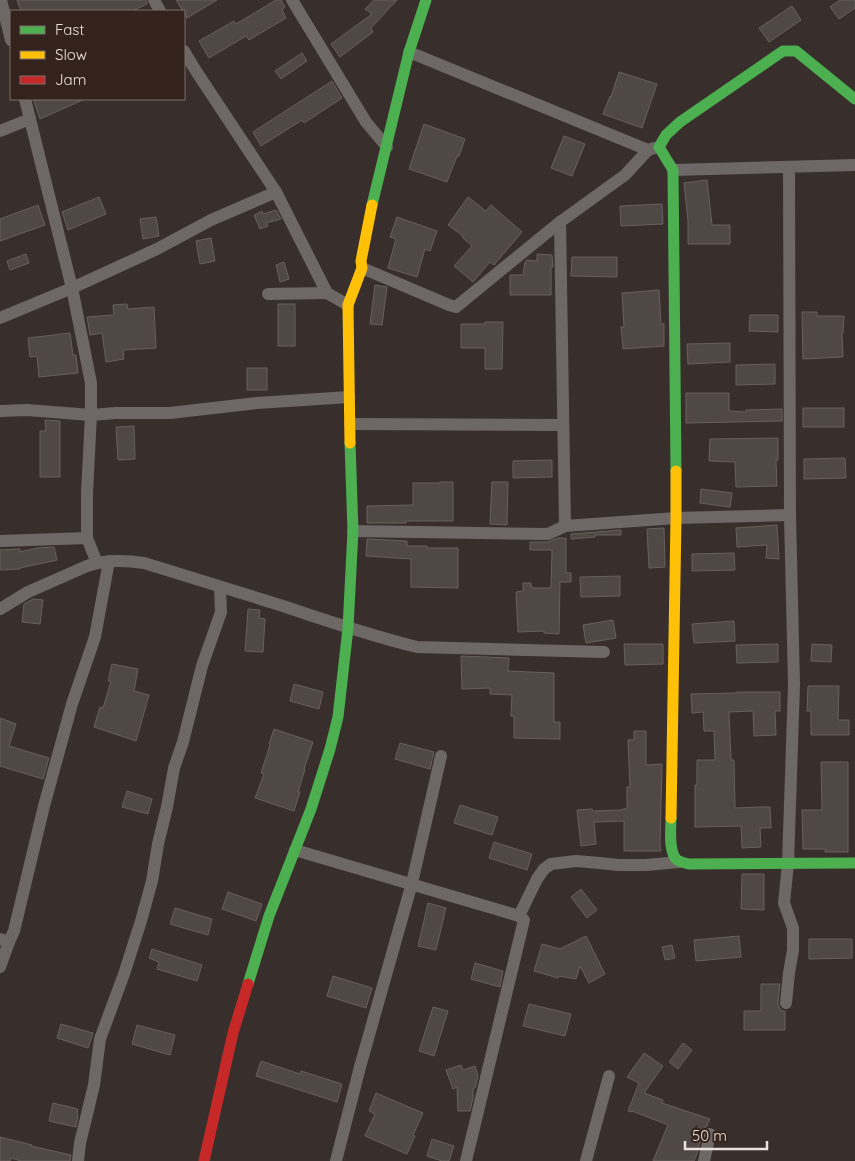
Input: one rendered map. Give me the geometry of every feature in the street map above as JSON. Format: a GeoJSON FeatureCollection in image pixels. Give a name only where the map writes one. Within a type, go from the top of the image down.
{"type":"FeatureCollection","features":[{"type":"Feature","properties":{"kind":"street"},"geometry":{"type":"LineString","coordinates":[[292,0],[366,122],[387,147]]}},
{"type":"Feature","properties":{"kind":"street"},"geometry":{"type":"LineString","coordinates":[[204,1161],[233,1033],[269,916],[312,809],[338,716],[348,628],[353,531],[348,305],[362,268],[361,261],[409,52],[426,0]]}},
{"type":"Feature","properties":{"kind":"street"},"geometry":{"type":"LineString","coordinates":[[2,8],[10,36]]}},
{"type":"Feature","properties":{"kind":"street"},"geometry":{"type":"LineString","coordinates":[[362,268],[456,307],[560,222],[625,175],[680,122],[783,51],[796,51],[855,99]]}},
{"type":"Feature","properties":{"kind":"street"},"geometry":{"type":"LineString","coordinates":[[409,52],[653,148],[673,170],[676,518],[671,845],[674,856],[679,862]]}},
{"type":"Feature","properties":{"kind":"street"},"geometry":{"type":"LineString","coordinates":[[185,53],[276,192],[327,293]]}},
{"type":"Feature","properties":{"kind":"street"},"geometry":{"type":"LineString","coordinates":[[0,967],[4,940],[14,931],[44,806],[72,704],[94,637],[103,562],[87,538],[91,383],[72,288],[26,100]]}},
{"type":"Feature","properties":{"kind":"street"},"geometry":{"type":"LineString","coordinates":[[0,131],[30,119]]}},
{"type":"Feature","properties":{"kind":"street"},"geometry":{"type":"LineString","coordinates":[[673,170],[855,165]]}},
{"type":"Feature","properties":{"kind":"street"},"geometry":{"type":"LineString","coordinates":[[786,1003],[793,950],[793,928],[784,903],[788,864],[794,685],[790,515],[789,167]]}},
{"type":"Feature","properties":{"kind":"street"},"geometry":{"type":"LineString","coordinates":[[0,318],[72,288],[157,249],[211,220],[276,192]]}},
{"type":"Feature","properties":{"kind":"street"},"geometry":{"type":"LineString","coordinates":[[560,222],[565,526]]}},
{"type":"Feature","properties":{"kind":"street"},"geometry":{"type":"LineString","coordinates":[[268,294],[327,293],[348,305]]}},
{"type":"Feature","properties":{"kind":"street"},"geometry":{"type":"LineString","coordinates":[[0,411],[27,410],[91,415],[170,413],[257,403],[349,397]]}},
{"type":"Feature","properties":{"kind":"street"},"geometry":{"type":"LineString","coordinates":[[350,424],[563,425]]}},
{"type":"Feature","properties":{"kind":"street"},"geometry":{"type":"LineString","coordinates":[[353,531],[548,534],[565,526],[676,518],[790,515]]}},
{"type":"Feature","properties":{"kind":"street"},"geometry":{"type":"LineString","coordinates":[[0,541],[87,538]]}},
{"type":"Feature","properties":{"kind":"street"},"geometry":{"type":"LineString","coordinates":[[0,609],[28,592],[103,562],[124,560],[144,563],[348,628],[418,647],[604,652]]}},
{"type":"Feature","properties":{"kind":"street"},"geometry":{"type":"LineString","coordinates":[[78,1161],[80,1143],[94,1085],[100,1039],[138,930],[152,881],[174,768],[183,742],[202,666],[221,612],[220,586]]}},
{"type":"Feature","properties":{"kind":"street"},"geometry":{"type":"LineString","coordinates":[[336,1161],[412,884],[441,756]]}},
{"type":"Feature","properties":{"kind":"street"},"geometry":{"type":"LineString","coordinates":[[295,850],[519,916],[524,920],[466,1161]]}},
{"type":"Feature","properties":{"kind":"street"},"geometry":{"type":"LineString","coordinates":[[519,916],[538,879],[544,869],[550,864],[576,861],[618,865],[679,862],[689,864],[855,863]]}},
{"type":"Feature","properties":{"kind":"street"},"geometry":{"type":"LineString","coordinates":[[586,1161],[609,1076]]}},
{"type":"Feature","properties":{"kind":"street"},"geometry":{"type":"LineString","coordinates":[[704,1161],[710,1134]]}},
{"type":"Feature","properties":{"kind":"building"},"geometry":{"type":"Polygon","coordinates":[[[17,0],[146,0],[147,4],[134,10],[21,10],[17,0]]]}},
{"type":"Feature","properties":{"kind":"building"},"geometry":{"type":"Polygon","coordinates":[[[176,0],[217,0],[187,18],[185,10],[182,10],[176,0]]]}},
{"type":"Feature","properties":{"kind":"building"},"geometry":{"type":"Polygon","coordinates":[[[276,0],[281,0],[285,7],[282,10],[286,18],[249,40],[246,36],[209,58],[199,41],[234,21],[236,24],[276,0]]]}},
{"type":"Feature","properties":{"kind":"building"},"geometry":{"type":"Polygon","coordinates":[[[374,0],[397,0],[371,28],[373,32],[340,57],[331,44],[372,14],[365,9],[374,0]]]}},
{"type":"Feature","properties":{"kind":"building"},"geometry":{"type":"Polygon","coordinates":[[[840,0],[855,0],[855,8],[839,19],[830,7],[840,0]]]}},
{"type":"Feature","properties":{"kind":"building"},"geometry":{"type":"Polygon","coordinates":[[[792,6],[801,20],[769,42],[759,28],[792,6]]]}},
{"type":"Feature","properties":{"kind":"building"},"geometry":{"type":"Polygon","coordinates":[[[302,53],[307,61],[281,79],[275,71],[302,53]]]}},
{"type":"Feature","properties":{"kind":"building"},"geometry":{"type":"Polygon","coordinates":[[[619,72],[657,84],[642,128],[603,114],[619,72]]]}},
{"type":"Feature","properties":{"kind":"building"},"geometry":{"type":"Polygon","coordinates":[[[332,81],[342,98],[304,123],[302,120],[261,146],[253,132],[332,81]]]}},
{"type":"Feature","properties":{"kind":"building"},"geometry":{"type":"Polygon","coordinates":[[[37,100],[83,100],[40,119],[34,101],[37,100]]]}},
{"type":"Feature","properties":{"kind":"building"},"geometry":{"type":"Polygon","coordinates":[[[424,124],[465,139],[447,182],[409,169],[424,124]]]}},
{"type":"Feature","properties":{"kind":"building"},"geometry":{"type":"Polygon","coordinates":[[[564,136],[585,144],[572,176],[551,168],[564,136]]]}},
{"type":"Feature","properties":{"kind":"building"},"geometry":{"type":"Polygon","coordinates":[[[707,180],[712,225],[730,225],[730,244],[688,244],[688,221],[684,183],[707,180]]]}},
{"type":"Feature","properties":{"kind":"building"},"geometry":{"type":"Polygon","coordinates":[[[99,197],[106,214],[68,230],[62,212],[99,197]]]}},
{"type":"Feature","properties":{"kind":"building"},"geometry":{"type":"Polygon","coordinates":[[[468,197],[486,211],[491,205],[522,232],[494,265],[490,262],[473,282],[454,266],[472,246],[463,236],[448,225],[468,197]]]}},
{"type":"Feature","properties":{"kind":"building"},"geometry":{"type":"Polygon","coordinates":[[[662,204],[663,224],[621,226],[620,206],[662,204]]]}},
{"type":"Feature","properties":{"kind":"building"},"geometry":{"type":"Polygon","coordinates":[[[38,205],[45,225],[0,241],[0,219],[38,205]]]}},
{"type":"Feature","properties":{"kind":"building"},"geometry":{"type":"Polygon","coordinates":[[[276,210],[281,219],[266,223],[268,226],[260,229],[254,215],[262,211],[263,214],[276,210]]]}},
{"type":"Feature","properties":{"kind":"building"},"geometry":{"type":"Polygon","coordinates":[[[156,217],[159,236],[143,239],[140,219],[156,217]]]}},
{"type":"Feature","properties":{"kind":"building"},"geometry":{"type":"Polygon","coordinates":[[[397,217],[437,231],[430,251],[425,249],[417,277],[388,268],[396,239],[390,237],[397,217]]]}},
{"type":"Feature","properties":{"kind":"building"},"geometry":{"type":"Polygon","coordinates":[[[211,238],[215,261],[200,264],[196,241],[211,238]]]}},
{"type":"Feature","properties":{"kind":"building"},"geometry":{"type":"Polygon","coordinates":[[[26,254],[29,263],[10,270],[7,261],[26,254]]]}},
{"type":"Feature","properties":{"kind":"building"},"geometry":{"type":"Polygon","coordinates":[[[537,254],[552,255],[551,295],[510,295],[510,275],[523,275],[525,262],[527,260],[537,261],[537,254]]]}},
{"type":"Feature","properties":{"kind":"building"},"geometry":{"type":"Polygon","coordinates":[[[572,257],[617,257],[617,277],[571,276],[572,257]]]}},
{"type":"Feature","properties":{"kind":"building"},"geometry":{"type":"Polygon","coordinates":[[[284,262],[289,279],[280,282],[276,265],[284,262]]]}},
{"type":"Feature","properties":{"kind":"building"},"geometry":{"type":"Polygon","coordinates":[[[375,285],[387,287],[382,325],[370,324],[375,285]]]}},
{"type":"Feature","properties":{"kind":"building"},"geometry":{"type":"Polygon","coordinates":[[[659,290],[661,324],[664,324],[664,346],[623,349],[621,327],[624,327],[622,293],[659,290]]]}},
{"type":"Feature","properties":{"kind":"building"},"geometry":{"type":"Polygon","coordinates":[[[127,304],[128,309],[154,307],[156,348],[123,350],[124,359],[106,362],[102,333],[90,335],[87,317],[114,315],[113,305],[127,304]]]}},
{"type":"Feature","properties":{"kind":"building"},"geometry":{"type":"Polygon","coordinates":[[[278,304],[295,304],[295,346],[278,346],[278,304]]]}},
{"type":"Feature","properties":{"kind":"building"},"geometry":{"type":"Polygon","coordinates":[[[802,312],[817,312],[817,316],[844,316],[842,333],[843,357],[803,359],[802,312]]]}},
{"type":"Feature","properties":{"kind":"building"},"geometry":{"type":"Polygon","coordinates":[[[750,315],[778,315],[778,332],[749,331],[750,315]]]}},
{"type":"Feature","properties":{"kind":"building"},"geometry":{"type":"Polygon","coordinates":[[[485,322],[503,322],[502,369],[485,369],[485,348],[461,348],[461,324],[485,324],[485,322]]]}},
{"type":"Feature","properties":{"kind":"building"},"geometry":{"type":"Polygon","coordinates":[[[70,333],[73,355],[76,355],[78,373],[39,377],[37,356],[30,357],[28,338],[70,333]]]}},
{"type":"Feature","properties":{"kind":"building"},"geometry":{"type":"Polygon","coordinates":[[[730,343],[730,362],[688,364],[687,344],[730,343]]]}},
{"type":"Feature","properties":{"kind":"building"},"geometry":{"type":"Polygon","coordinates":[[[775,364],[775,384],[736,385],[736,365],[775,364]]]}},
{"type":"Feature","properties":{"kind":"building"},"geometry":{"type":"Polygon","coordinates":[[[247,368],[267,368],[267,390],[247,390],[247,368]]]}},
{"type":"Feature","properties":{"kind":"building"},"geometry":{"type":"Polygon","coordinates":[[[686,393],[729,393],[729,411],[746,412],[746,410],[782,409],[782,421],[686,423],[686,393]]]}},
{"type":"Feature","properties":{"kind":"building"},"geometry":{"type":"Polygon","coordinates":[[[803,408],[844,408],[844,427],[803,427],[803,408]]]}},
{"type":"Feature","properties":{"kind":"building"},"geometry":{"type":"Polygon","coordinates":[[[45,420],[60,421],[60,477],[40,477],[40,431],[46,431],[45,420]]]}},
{"type":"Feature","properties":{"kind":"building"},"geometry":{"type":"Polygon","coordinates":[[[134,426],[135,459],[118,460],[116,427],[134,426]]]}},
{"type":"Feature","properties":{"kind":"building"},"geometry":{"type":"Polygon","coordinates":[[[778,438],[778,460],[776,460],[777,486],[736,487],[735,462],[709,461],[710,439],[778,438]]]}},
{"type":"Feature","properties":{"kind":"building"},"geometry":{"type":"Polygon","coordinates":[[[845,458],[846,478],[804,479],[804,459],[845,458]]]}},
{"type":"Feature","properties":{"kind":"building"},"geometry":{"type":"Polygon","coordinates":[[[552,460],[552,477],[513,478],[513,461],[552,460]]]}},
{"type":"Feature","properties":{"kind":"building"},"geometry":{"type":"Polygon","coordinates":[[[453,482],[453,521],[367,523],[367,506],[413,505],[413,483],[453,482]]]}},
{"type":"Feature","properties":{"kind":"building"},"geometry":{"type":"Polygon","coordinates":[[[492,482],[508,482],[507,525],[490,524],[492,482]]]}},
{"type":"Feature","properties":{"kind":"building"},"geometry":{"type":"Polygon","coordinates":[[[701,489],[732,493],[730,507],[700,503],[701,489]]]}},
{"type":"Feature","properties":{"kind":"building"},"geometry":{"type":"Polygon","coordinates":[[[777,525],[779,559],[766,558],[767,545],[737,547],[736,528],[777,525]]]}},
{"type":"Feature","properties":{"kind":"building"},"geometry":{"type":"Polygon","coordinates":[[[664,528],[665,567],[649,568],[647,529],[664,528]]]}},
{"type":"Feature","properties":{"kind":"building"},"geometry":{"type":"Polygon","coordinates":[[[621,530],[621,535],[595,535],[595,537],[571,539],[571,534],[621,530]]]}},
{"type":"Feature","properties":{"kind":"building"},"geometry":{"type":"Polygon","coordinates":[[[558,538],[566,538],[566,573],[571,573],[571,582],[560,582],[559,634],[544,633],[544,631],[518,632],[516,592],[523,591],[523,583],[531,583],[532,588],[551,588],[552,550],[530,550],[530,542],[548,542],[558,538]]]}},
{"type":"Feature","properties":{"kind":"building"},"geometry":{"type":"Polygon","coordinates":[[[367,539],[407,541],[407,546],[427,546],[427,548],[458,548],[458,588],[411,587],[411,559],[366,556],[367,539]]]}},
{"type":"Feature","properties":{"kind":"building"},"geometry":{"type":"Polygon","coordinates":[[[54,547],[57,560],[20,569],[0,570],[0,550],[20,549],[20,552],[54,547]]]}},
{"type":"Feature","properties":{"kind":"building"},"geometry":{"type":"Polygon","coordinates":[[[734,553],[735,570],[692,571],[692,554],[734,553]]]}},
{"type":"Feature","properties":{"kind":"building"},"geometry":{"type":"Polygon","coordinates":[[[620,576],[620,596],[581,597],[580,577],[620,576]]]}},
{"type":"Feature","properties":{"kind":"building"},"geometry":{"type":"Polygon","coordinates":[[[33,599],[43,600],[40,624],[22,622],[24,604],[33,599]]]}},
{"type":"Feature","properties":{"kind":"building"},"geometry":{"type":"Polygon","coordinates":[[[248,609],[260,610],[259,618],[265,619],[263,652],[245,651],[248,609]]]}},
{"type":"Feature","properties":{"kind":"building"},"geometry":{"type":"Polygon","coordinates":[[[613,620],[616,638],[586,643],[583,625],[613,620]]]}},
{"type":"Feature","properties":{"kind":"building"},"geometry":{"type":"Polygon","coordinates":[[[734,621],[735,641],[694,643],[692,624],[734,621]]]}},
{"type":"Feature","properties":{"kind":"building"},"geometry":{"type":"Polygon","coordinates":[[[624,644],[663,644],[663,664],[625,665],[624,644]]]}},
{"type":"Feature","properties":{"kind":"building"},"geometry":{"type":"Polygon","coordinates":[[[778,644],[778,662],[737,663],[736,645],[778,644]]]}},
{"type":"Feature","properties":{"kind":"building"},"geometry":{"type":"Polygon","coordinates":[[[812,644],[832,645],[831,662],[811,661],[812,644]]]}},
{"type":"Feature","properties":{"kind":"building"},"geometry":{"type":"Polygon","coordinates":[[[461,656],[509,658],[508,671],[554,673],[554,722],[560,722],[560,739],[514,738],[514,716],[511,716],[512,695],[490,694],[490,688],[462,689],[461,656]]]}},
{"type":"Feature","properties":{"kind":"building"},"geometry":{"type":"Polygon","coordinates":[[[112,664],[138,669],[134,691],[149,695],[136,741],[94,727],[100,707],[103,708],[111,681],[108,681],[112,664]]]}},
{"type":"Feature","properties":{"kind":"building"},"geometry":{"type":"Polygon","coordinates":[[[294,684],[323,692],[319,709],[290,701],[294,684]]]}},
{"type":"Feature","properties":{"kind":"building"},"geometry":{"type":"Polygon","coordinates":[[[808,686],[839,686],[838,720],[849,720],[849,735],[811,735],[811,711],[807,711],[808,686]]]}},
{"type":"Feature","properties":{"kind":"building"},"geometry":{"type":"Polygon","coordinates":[[[780,692],[780,711],[775,711],[776,735],[754,736],[753,711],[729,712],[731,760],[734,760],[735,808],[770,807],[771,828],[760,828],[761,847],[742,848],[741,826],[695,827],[697,760],[715,760],[714,731],[704,731],[703,712],[692,713],[691,694],[780,692]]]}},
{"type":"Feature","properties":{"kind":"building"},"geometry":{"type":"Polygon","coordinates":[[[0,718],[16,724],[9,746],[49,758],[43,779],[0,766],[0,718]]]}},
{"type":"Feature","properties":{"kind":"building"},"geometry":{"type":"Polygon","coordinates":[[[274,729],[313,742],[304,769],[294,811],[255,798],[264,774],[261,773],[274,729]]]}},
{"type":"Feature","properties":{"kind":"building"},"geometry":{"type":"Polygon","coordinates":[[[634,731],[646,731],[646,765],[662,764],[661,851],[624,851],[624,821],[594,822],[596,844],[581,846],[577,810],[620,810],[627,808],[627,787],[630,787],[628,740],[634,740],[634,731]]]}},
{"type":"Feature","properties":{"kind":"building"},"geometry":{"type":"Polygon","coordinates":[[[400,743],[434,752],[430,769],[395,759],[400,743]]]}},
{"type":"Feature","properties":{"kind":"building"},"geometry":{"type":"Polygon","coordinates":[[[821,762],[848,762],[848,852],[825,852],[825,849],[803,849],[802,810],[822,810],[821,762]]]}},
{"type":"Feature","properties":{"kind":"building"},"geometry":{"type":"Polygon","coordinates":[[[127,791],[152,799],[148,814],[122,807],[127,791]]]}},
{"type":"Feature","properties":{"kind":"building"},"geometry":{"type":"Polygon","coordinates":[[[460,805],[498,817],[492,835],[454,823],[460,805]]]}},
{"type":"Feature","properties":{"kind":"building"},"geometry":{"type":"Polygon","coordinates":[[[494,842],[532,854],[527,870],[489,858],[494,842]]]}},
{"type":"Feature","properties":{"kind":"building"},"geometry":{"type":"Polygon","coordinates":[[[742,874],[764,874],[764,910],[741,909],[742,874]]]}},
{"type":"Feature","properties":{"kind":"building"},"geometry":{"type":"Polygon","coordinates":[[[581,889],[597,910],[587,918],[571,897],[581,889]]]}},
{"type":"Feature","properties":{"kind":"building"},"geometry":{"type":"Polygon","coordinates":[[[228,892],[262,904],[256,921],[222,909],[228,892]]]}},
{"type":"Feature","properties":{"kind":"building"},"geometry":{"type":"Polygon","coordinates":[[[428,903],[446,908],[436,950],[418,946],[428,903]]]}},
{"type":"Feature","properties":{"kind":"building"},"geometry":{"type":"Polygon","coordinates":[[[175,908],[212,919],[208,935],[170,924],[175,908]]]}},
{"type":"Feature","properties":{"kind":"building"},"geometry":{"type":"Polygon","coordinates":[[[586,936],[605,974],[589,983],[580,966],[576,979],[559,976],[558,978],[534,971],[542,944],[560,949],[586,936]]]}},
{"type":"Feature","properties":{"kind":"building"},"geometry":{"type":"Polygon","coordinates":[[[739,936],[741,957],[696,961],[694,940],[739,936]]]}},
{"type":"Feature","properties":{"kind":"building"},"geometry":{"type":"Polygon","coordinates":[[[809,939],[852,939],[852,958],[809,959],[809,939]]]}},
{"type":"Feature","properties":{"kind":"building"},"geometry":{"type":"Polygon","coordinates":[[[672,945],[675,958],[665,960],[662,947],[672,945]]]}},
{"type":"Feature","properties":{"kind":"building"},"geometry":{"type":"Polygon","coordinates":[[[152,949],[202,965],[197,981],[157,969],[159,962],[149,958],[152,949]]]}},
{"type":"Feature","properties":{"kind":"building"},"geometry":{"type":"Polygon","coordinates":[[[475,963],[503,971],[500,987],[471,979],[475,963]]]}},
{"type":"Feature","properties":{"kind":"building"},"geometry":{"type":"Polygon","coordinates":[[[333,976],[372,988],[366,1008],[327,996],[333,976]]]}},
{"type":"Feature","properties":{"kind":"building"},"geometry":{"type":"Polygon","coordinates":[[[761,984],[780,984],[778,1003],[782,1011],[785,1011],[785,1030],[744,1030],[744,1011],[761,1011],[761,984]]]}},
{"type":"Feature","properties":{"kind":"building"},"geometry":{"type":"Polygon","coordinates":[[[529,1004],[571,1014],[565,1036],[523,1026],[529,1004]]]}},
{"type":"Feature","properties":{"kind":"building"},"geometry":{"type":"Polygon","coordinates":[[[433,1007],[448,1011],[434,1056],[419,1051],[433,1007]]]}},
{"type":"Feature","properties":{"kind":"building"},"geometry":{"type":"Polygon","coordinates":[[[61,1024],[93,1033],[88,1048],[57,1038],[61,1024]]]}},
{"type":"Feature","properties":{"kind":"building"},"geometry":{"type":"Polygon","coordinates":[[[137,1025],[175,1035],[170,1055],[132,1044],[137,1025]]]}},
{"type":"Feature","properties":{"kind":"building"},"geometry":{"type":"Polygon","coordinates":[[[683,1043],[692,1050],[678,1069],[669,1062],[683,1043]]]}},
{"type":"Feature","properties":{"kind":"building"},"geometry":{"type":"Polygon","coordinates":[[[644,1053],[663,1066],[644,1093],[663,1100],[662,1103],[710,1119],[702,1132],[694,1161],[653,1161],[668,1125],[628,1111],[639,1083],[627,1077],[644,1053]]]}},
{"type":"Feature","properties":{"kind":"building"},"geometry":{"type":"Polygon","coordinates":[[[261,1061],[300,1074],[301,1071],[342,1084],[337,1102],[256,1076],[261,1061]]]}},
{"type":"Feature","properties":{"kind":"building"},"geometry":{"type":"Polygon","coordinates":[[[461,1065],[463,1070],[475,1066],[478,1076],[475,1088],[473,1089],[470,1111],[458,1111],[457,1087],[453,1089],[446,1070],[461,1065]]]}},
{"type":"Feature","properties":{"kind":"building"},"geometry":{"type":"Polygon","coordinates":[[[376,1093],[423,1113],[407,1154],[365,1136],[375,1114],[369,1111],[376,1093]]]}},
{"type":"Feature","properties":{"kind":"building"},"geometry":{"type":"Polygon","coordinates":[[[53,1103],[78,1109],[76,1127],[49,1121],[53,1103]]]}},
{"type":"Feature","properties":{"kind":"building"},"geometry":{"type":"Polygon","coordinates":[[[0,1137],[71,1155],[70,1161],[21,1161],[11,1158],[10,1161],[0,1161],[0,1137]]]}},
{"type":"Feature","properties":{"kind":"building"},"geometry":{"type":"Polygon","coordinates":[[[432,1139],[454,1146],[449,1161],[442,1161],[427,1156],[432,1139]]]}},
{"type":"Feature","properties":{"kind":"traffic: fast"},"geometry":{"type":"LineString","coordinates":[[372,205],[409,52],[426,0]]}},
{"type":"Feature","properties":{"kind":"traffic: fast"},"geometry":{"type":"LineString","coordinates":[[676,471],[673,170],[659,147],[666,135],[680,122],[783,51],[796,51],[855,99]]}},
{"type":"Feature","properties":{"kind":"traffic: fast"},"geometry":{"type":"LineString","coordinates":[[248,984],[269,916],[311,809],[338,717],[348,628],[353,531],[350,443]]}},
{"type":"Feature","properties":{"kind":"traffic: fast"},"geometry":{"type":"LineString","coordinates":[[671,818],[672,852],[677,860],[689,864],[855,863]]}},
{"type":"Feature","properties":{"kind":"traffic: slow"},"geometry":{"type":"LineString","coordinates":[[350,443],[348,305],[362,268],[361,261],[372,205]]}},
{"type":"Feature","properties":{"kind":"traffic: slow"},"geometry":{"type":"LineString","coordinates":[[671,818],[676,471]]}},
{"type":"Feature","properties":{"kind":"traffic: jam"},"geometry":{"type":"LineString","coordinates":[[204,1161],[233,1033],[248,984]]}}]}
